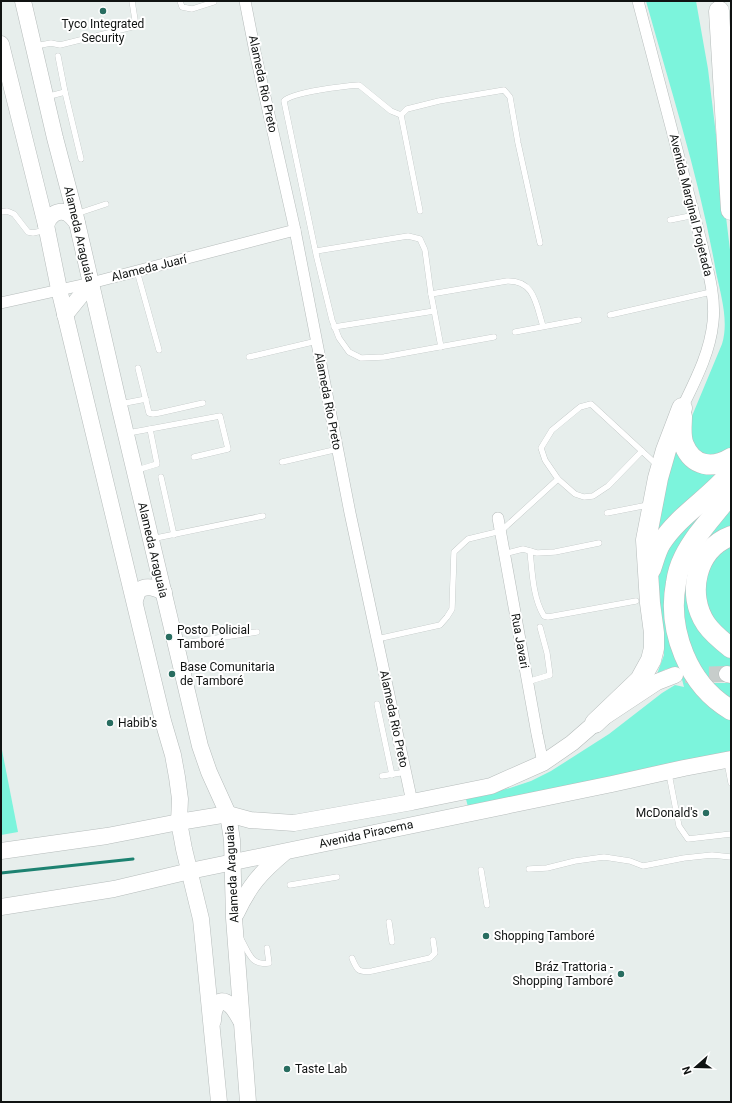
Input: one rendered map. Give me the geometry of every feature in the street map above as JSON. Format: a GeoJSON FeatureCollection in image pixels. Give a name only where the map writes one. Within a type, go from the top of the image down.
{"type":"FeatureCollection","features":[{"type":"Feature","properties":{"kind":"highway"},"geometry":{"type":"LineString","coordinates":[[718,6],[731,78]]}},
{"type":"Feature","properties":{"kind":"highway"},"geometry":{"type":"LineString","coordinates":[[718,6],[731,210]]}},
{"type":"Feature","properties":{"kind":"highway"},"geometry":{"type":"LineString","coordinates":[[682,408],[681,434],[688,452],[694,458],[706,465],[722,463],[731,458]]}},
{"type":"Feature","properties":{"kind":"highway"},"geometry":{"type":"LineString","coordinates":[[595,723],[640,680],[651,660],[654,648],[654,633],[648,579],[646,540],[660,468],[682,408]]}},
{"type":"Feature","properties":{"kind":"highway"},"geometry":{"type":"LineString","coordinates":[[648,579],[656,552],[661,543],[676,524],[731,472]]}},
{"type":"Feature","properties":{"kind":"highway"},"geometry":{"type":"LineString","coordinates":[[731,493],[695,539],[683,558],[677,577],[673,609],[674,625],[687,661],[704,687],[716,699],[731,710]]}},
{"type":"Feature","properties":{"kind":"highway"},"geometry":{"type":"LineString","coordinates":[[731,536],[717,543],[707,553],[702,561],[695,586],[695,598],[699,612],[707,625],[731,648]]}},
{"type":"Feature","properties":{"kind":"main road","name":"Alameda Araguaia"},"geometry":{"type":"LineString","coordinates":[[23,1],[71,196],[164,592],[175,645],[200,746],[209,772],[228,814],[234,862],[235,923],[248,1102]]}},
{"type":"Feature","properties":{"kind":"main road"},"geometry":{"type":"LineString","coordinates":[[1,44],[163,721],[173,755],[180,798],[180,822],[184,849],[201,919],[219,1102]]}},
{"type":"Feature","properties":{"kind":"main road"},"geometry":{"type":"LineString","coordinates":[[40,202],[45,206],[55,207],[71,196]]}},
{"type":"Feature","properties":{"kind":"main road"},"geometry":{"type":"LineString","coordinates":[[46,227],[52,214],[62,212],[76,218]]}},
{"type":"Feature","properties":{"kind":"main road"},"geometry":{"type":"LineString","coordinates":[[65,315],[91,283]]}},
{"type":"Feature","properties":{"kind":"main road"},"geometry":{"type":"LineString","coordinates":[[135,600],[138,591],[144,588],[156,588],[164,592]]}},
{"type":"Feature","properties":{"kind":"main road","name":"Avenida Piracema"},"geometry":{"type":"LineString","coordinates":[[1,851],[107,836],[228,814],[250,820],[294,823],[491,786],[543,763],[572,743],[595,723],[657,682],[674,676]]}},
{"type":"Feature","properties":{"kind":"main road","name":"Avenida Piracema"},"geometry":{"type":"LineString","coordinates":[[1,908],[114,889],[190,871],[668,771],[729,760]]}},
{"type":"Feature","properties":{"kind":"main road"},"geometry":{"type":"LineString","coordinates":[[235,923],[251,885],[259,875],[285,852]]}},
{"type":"Feature","properties":{"kind":"main road"},"geometry":{"type":"LineString","coordinates":[[212,1025],[215,1008],[217,1003],[220,1002],[227,1002],[241,1021]]}},
{"type":"Feature","properties":{"kind":"street","name":"Alameda Rio Preto"},"geometry":{"type":"LineString","coordinates":[[245,1],[295,230],[350,513],[412,802]]}},
{"type":"Feature","properties":{"kind":"street","name":"Avenida Marginal Projetada"},"geometry":{"type":"LineString","coordinates":[[638,1],[695,215],[711,292],[713,309],[711,334],[700,369],[682,408]]}},
{"type":"Feature","properties":{"kind":"street","name":"Alameda Juarí"},"geometry":{"type":"LineString","coordinates":[[1,302],[91,283],[295,230]]}},
{"type":"Feature","properties":{"kind":"street","name":"Rua Javari"},"geometry":{"type":"LineString","coordinates":[[498,518],[543,763]]}},
{"type":"Feature","properties":{"kind":"lane"},"geometry":{"type":"LineString","coordinates":[[33,46],[52,43],[60,45],[136,26],[132,1]]}},
{"type":"Feature","properties":{"kind":"lane"},"geometry":{"type":"LineString","coordinates":[[180,1],[182,7],[192,9],[214,1]]}},
{"type":"Feature","properties":{"kind":"lane"},"geometry":{"type":"LineString","coordinates":[[58,56],[81,159]]}},
{"type":"Feature","properties":{"kind":"lane"},"geometry":{"type":"LineString","coordinates":[[401,115],[391,111],[359,85],[343,86],[286,97],[284,100],[316,251],[338,338],[349,352],[361,358],[384,357],[494,337]]}},
{"type":"Feature","properties":{"kind":"lane"},"geometry":{"type":"LineString","coordinates":[[401,115],[407,109],[439,101],[504,90],[510,97],[518,143],[540,243]]}},
{"type":"Feature","properties":{"kind":"lane"},"geometry":{"type":"LineString","coordinates":[[46,97],[65,92]]}},
{"type":"Feature","properties":{"kind":"lane"},"geometry":{"type":"LineString","coordinates":[[401,115],[420,211]]}},
{"type":"Feature","properties":{"kind":"lane"},"geometry":{"type":"LineString","coordinates":[[76,218],[106,204]]}},
{"type":"Feature","properties":{"kind":"lane"},"geometry":{"type":"LineString","coordinates":[[1,212],[7,211],[14,214],[28,232],[33,233],[46,227]]}},
{"type":"Feature","properties":{"kind":"lane"},"geometry":{"type":"LineString","coordinates":[[670,220],[695,215]]}},
{"type":"Feature","properties":{"kind":"lane"},"geometry":{"type":"LineString","coordinates":[[316,251],[408,236],[420,239],[425,250],[431,294],[441,347]]}},
{"type":"Feature","properties":{"kind":"lane"},"geometry":{"type":"LineString","coordinates":[[137,271],[159,350]]}},
{"type":"Feature","properties":{"kind":"lane"},"geometry":{"type":"LineString","coordinates":[[431,294],[507,281],[519,282],[526,286],[532,293],[543,326]]}},
{"type":"Feature","properties":{"kind":"lane"},"geometry":{"type":"LineString","coordinates":[[610,315],[711,292]]}},
{"type":"Feature","properties":{"kind":"lane"},"geometry":{"type":"LineString","coordinates":[[334,327],[434,311]]}},
{"type":"Feature","properties":{"kind":"lane"},"geometry":{"type":"LineString","coordinates":[[515,332],[579,320]]}},
{"type":"Feature","properties":{"kind":"lane"},"geometry":{"type":"LineString","coordinates":[[249,358],[317,341]]}},
{"type":"Feature","properties":{"kind":"lane"},"geometry":{"type":"LineString","coordinates":[[138,368],[150,413],[153,414],[203,403]]}},
{"type":"Feature","properties":{"kind":"lane"},"geometry":{"type":"LineString","coordinates":[[119,405],[146,399]]}},
{"type":"Feature","properties":{"kind":"lane"},"geometry":{"type":"LineString","coordinates":[[642,451],[608,486],[593,496],[584,497],[575,494],[558,479],[545,460],[541,448],[552,430],[580,407],[591,404],[642,451],[660,468]]}},
{"type":"Feature","properties":{"kind":"lane"},"geometry":{"type":"LineString","coordinates":[[126,434],[220,416],[228,449],[194,457]]}},
{"type":"Feature","properties":{"kind":"lane"},"geometry":{"type":"LineString","coordinates":[[135,471],[157,464],[150,429]]}},
{"type":"Feature","properties":{"kind":"lane"},"geometry":{"type":"LineString","coordinates":[[282,462],[338,449]]}},
{"type":"Feature","properties":{"kind":"lane"},"geometry":{"type":"LineString","coordinates":[[161,477],[174,535]]}},
{"type":"Feature","properties":{"kind":"lane"},"geometry":{"type":"LineString","coordinates":[[377,639],[440,625],[452,609],[454,552],[468,539],[500,531],[558,479]]}},
{"type":"Feature","properties":{"kind":"lane"},"geometry":{"type":"LineString","coordinates":[[607,513],[652,505]]}},
{"type":"Feature","properties":{"kind":"lane"},"geometry":{"type":"LineString","coordinates":[[151,540],[262,516]]}},
{"type":"Feature","properties":{"kind":"lane"},"geometry":{"type":"LineString","coordinates":[[504,554],[524,549],[537,553],[555,552],[599,543]]}},
{"type":"Feature","properties":{"kind":"lane"},"geometry":{"type":"LineString","coordinates":[[530,551],[539,608],[544,616],[548,617],[636,601]]}},
{"type":"Feature","properties":{"kind":"lane"},"geometry":{"type":"LineString","coordinates":[[527,682],[550,675],[540,627]]}},
{"type":"Feature","properties":{"kind":"lane"},"geometry":{"type":"LineString","coordinates":[[175,645],[257,632]]}},
{"type":"Feature","properties":{"kind":"lane"},"geometry":{"type":"LineString","coordinates":[[377,704],[392,774]]}},
{"type":"Feature","properties":{"kind":"lane"},"geometry":{"type":"LineString","coordinates":[[729,760],[731,783]]}},
{"type":"Feature","properties":{"kind":"lane"},"geometry":{"type":"LineString","coordinates":[[668,771],[679,826],[688,839],[731,834]]}},
{"type":"Feature","properties":{"kind":"lane"},"geometry":{"type":"LineString","coordinates":[[382,776],[406,772]]}},
{"type":"Feature","properties":{"kind":"lane"},"geometry":{"type":"LineString","coordinates":[[529,869],[547,868],[575,861],[604,857],[630,861],[643,866],[684,858],[712,855],[731,857]]}},
{"type":"Feature","properties":{"kind":"lane"},"geometry":{"type":"LineString","coordinates":[[480,870],[487,904]]}},
{"type":"Feature","properties":{"kind":"lane"},"geometry":{"type":"LineString","coordinates":[[290,885],[337,877]]}},
{"type":"Feature","properties":{"kind":"lane"},"geometry":{"type":"LineString","coordinates":[[389,922],[392,942]]}},
{"type":"Feature","properties":{"kind":"lane"},"geometry":{"type":"LineString","coordinates":[[235,923],[253,959],[257,963],[270,963],[267,948]]}},
{"type":"Feature","properties":{"kind":"lane"},"geometry":{"type":"LineString","coordinates":[[352,958],[358,970],[363,972],[430,958],[435,953],[433,940]]}},
{"type":"Feature","properties":{"kind":"green space"},"geometry":{"type":"Polygon","coordinates":[[[646,1],[696,1],[708,69],[731,258],[731,452],[712,461],[689,444],[692,416],[722,344],[725,326],[724,308],[702,204],[646,1]]]}},
{"type":"Feature","properties":{"kind":"green space"},"geometry":{"type":"Polygon","coordinates":[[[672,450],[720,470],[662,534],[655,528],[672,450]]]}},
{"type":"Feature","properties":{"kind":"green space"},"geometry":{"type":"Polygon","coordinates":[[[727,488],[692,537],[672,628],[731,717],[731,752],[468,807],[466,799],[510,788],[531,781],[551,771],[609,734],[662,693],[675,685],[684,687],[679,668],[666,669],[657,674],[664,655],[657,579],[666,545],[727,488]]]}},
{"type":"Feature","properties":{"kind":"green space"},"geometry":{"type":"Polygon","coordinates":[[[731,509],[731,532],[709,545],[701,627],[731,657],[731,670],[714,668],[713,683],[731,683],[731,702],[724,697],[697,664],[684,628],[683,602],[684,581],[696,551],[731,509]]]}},
{"type":"Feature","properties":{"kind":"green space"},"geometry":{"type":"Polygon","coordinates":[[[731,543],[731,644],[703,608],[704,572],[712,556],[731,543]]]}},
{"type":"Feature","properties":{"kind":"green space"},"geometry":{"type":"Polygon","coordinates":[[[1,745],[18,832],[1,835],[1,745]]]}},
{"type":"Feature","properties":{"kind":"waterway"},"geometry":{"type":"LineString","coordinates":[[1,873],[133,859]]}},
{"type":"Feature","properties":{"kind":"tunnel"},"geometry":{"type":"LineString","coordinates":[[685,675],[727,674]]}},
{"type":"Feature","properties":{"kind":"place","name":"Tyco Integrated Security"},"geometry":{"type":"Point","coordinates":[103,11]}},
{"type":"Feature","properties":{"kind":"place","name":"Posto Policial Tamboré"},"geometry":{"type":"Point","coordinates":[169,637]}},
{"type":"Feature","properties":{"kind":"place","name":"Base Comunitaria de Tamboré"},"geometry":{"type":"Point","coordinates":[172,674]}},
{"type":"Feature","properties":{"kind":"place","name":"Habib's"},"geometry":{"type":"Point","coordinates":[110,723]}},
{"type":"Feature","properties":{"kind":"place","name":"McDonald's"},"geometry":{"type":"Point","coordinates":[706,813]}},
{"type":"Feature","properties":{"kind":"place","name":"Shopping Tamboré"},"geometry":{"type":"Point","coordinates":[486,936]}},
{"type":"Feature","properties":{"kind":"place","name":"Bráz Trattoria - Shopping Tamboré"},"geometry":{"type":"Point","coordinates":[621,974]}},
{"type":"Feature","properties":{"kind":"place","name":"Taste Lab"},"geometry":{"type":"Point","coordinates":[287,1069]}}]}
